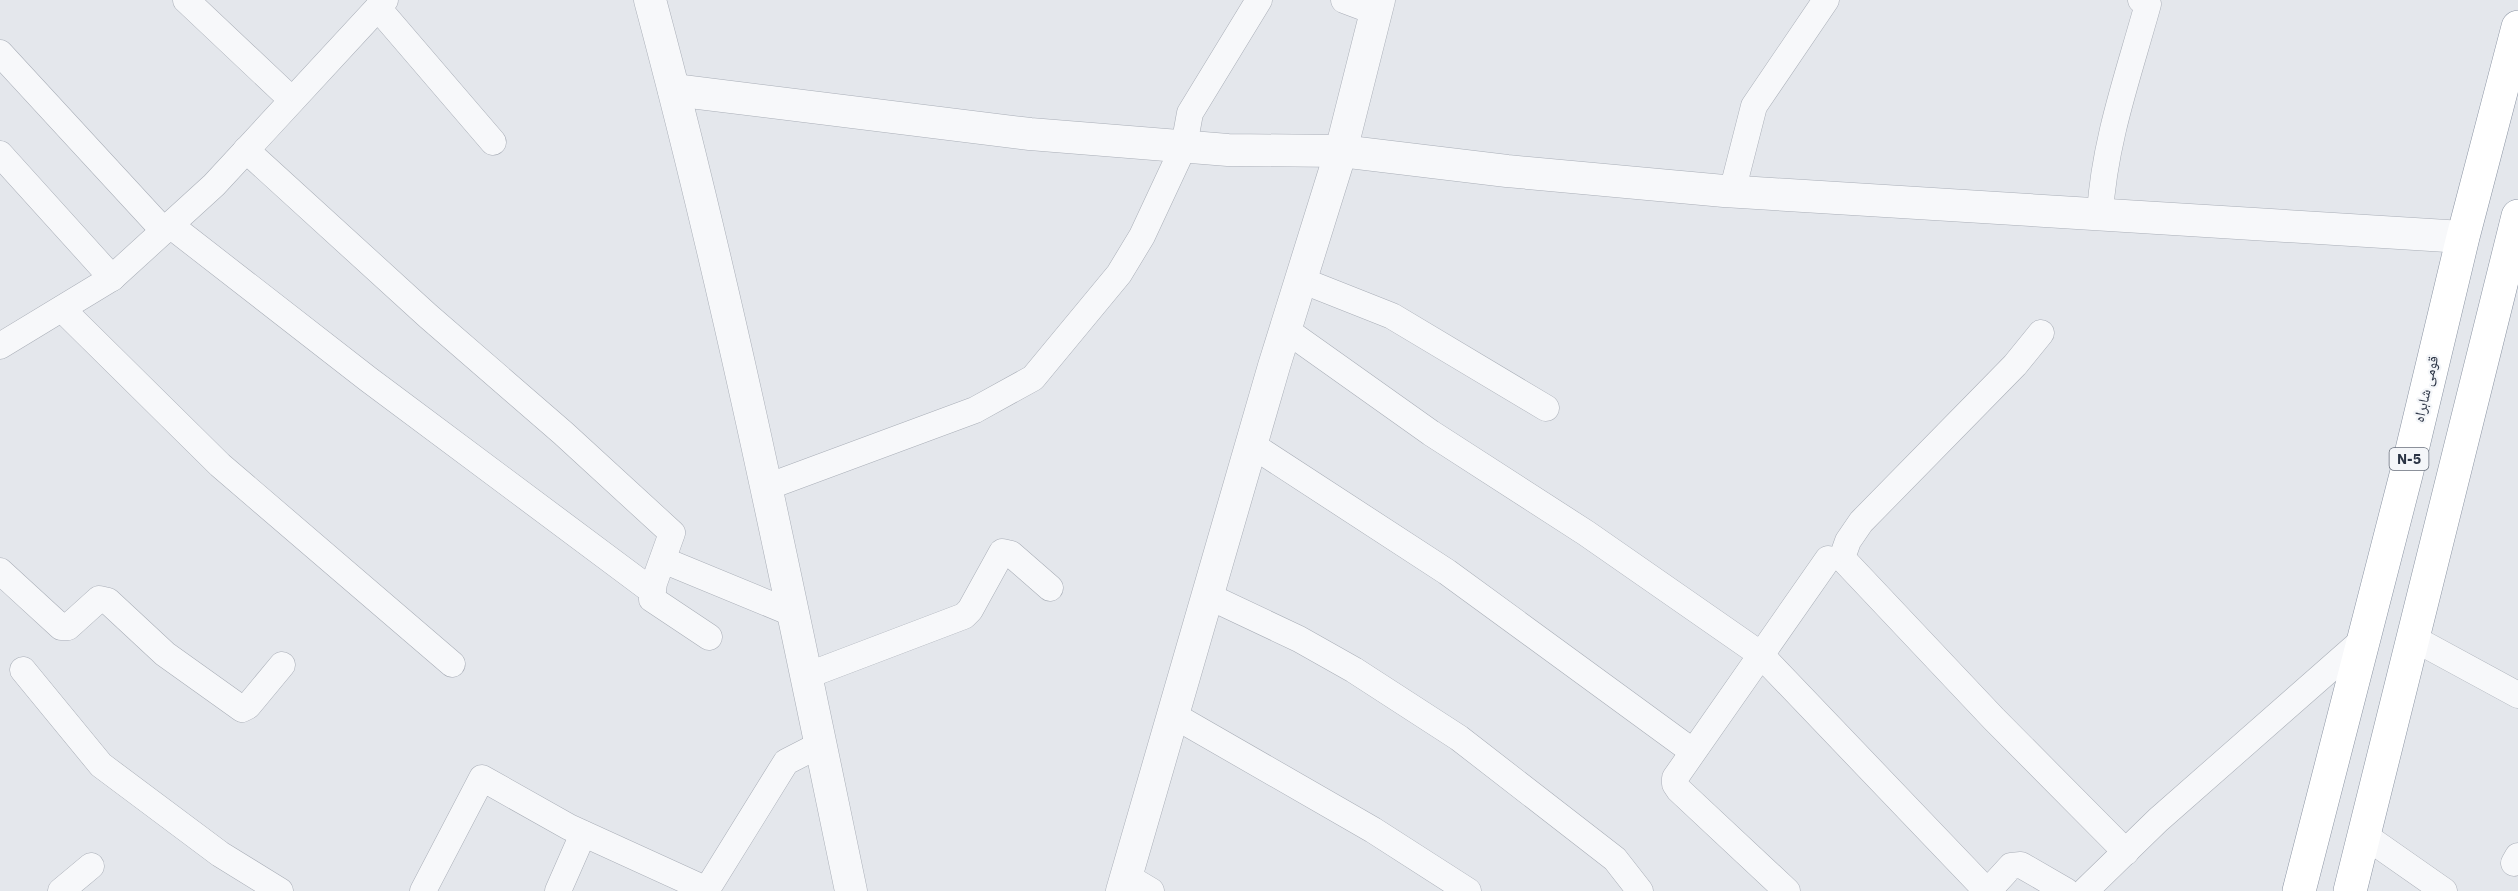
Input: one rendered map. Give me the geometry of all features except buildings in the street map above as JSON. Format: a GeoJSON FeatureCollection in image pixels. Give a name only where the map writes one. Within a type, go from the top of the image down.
{"type":"FeatureCollection","features":[{"type":"Feature","properties":{"kind":"highway","name":"قومی شاہراہ"},"geometry":{"type":"LineString","coordinates":[[2299,891],[2518,27]]}},
{"type":"Feature","properties":{"kind":"highway"},"geometry":{"type":"LineString","coordinates":[[2350,891],[2412,638],[2516,234]]}},
{"type":"Feature","properties":{"kind":"street"},"geometry":{"type":"LineString","coordinates":[[186,0],[292,100]]}},
{"type":"Feature","properties":{"kind":"street"},"geometry":{"type":"LineString","coordinates":[[650,0],[674,90],[767,487],[851,891]]}},
{"type":"Feature","properties":{"kind":"street"},"geometry":{"type":"LineString","coordinates":[[767,487],[975,410],[1033,378],[1119,274],[1146,229],[1184,146],[1190,113],[1259,0]]}},
{"type":"Feature","properties":{"kind":"street"},"geometry":{"type":"LineString","coordinates":[[1133,886],[1173,715],[1341,151],[1377,6],[1344,0]]}},
{"type":"Feature","properties":{"kind":"street"},"geometry":{"type":"LineString","coordinates":[[1732,192],[1754,106],[1826,0]]}},
{"type":"Feature","properties":{"kind":"street"},"geometry":{"type":"LineString","coordinates":[[2100,214],[2110,140],[2148,4],[2142,0]]}},
{"type":"Feature","properties":{"kind":"street"},"geometry":{"type":"LineString","coordinates":[[0,346],[112,278],[214,185],[382,4],[493,142]]}},
{"type":"Feature","properties":{"kind":"street"},"geometry":{"type":"LineString","coordinates":[[0,53],[167,228],[652,591]]}},
{"type":"Feature","properties":{"kind":"street"},"geometry":{"type":"LineString","coordinates":[[674,90],[1030,134],[1228,150],[1341,151],[1507,171],[1732,192],[2463,237]]}},
{"type":"Feature","properties":{"kind":"street"},"geometry":{"type":"LineString","coordinates":[[246,150],[672,533],[652,591],[652,599],[709,637]]}},
{"type":"Feature","properties":{"kind":"street"},"geometry":{"type":"LineString","coordinates":[[0,154],[112,278]]}},
{"type":"Feature","properties":{"kind":"street"},"geometry":{"type":"LineString","coordinates":[[1301,280],[1392,316],[1546,408]]}},
{"type":"Feature","properties":{"kind":"street"},"geometry":{"type":"LineString","coordinates":[[62,309],[220,465],[452,663]]}},
{"type":"Feature","properties":{"kind":"street"},"geometry":{"type":"LineString","coordinates":[[1286,330],[1431,433],[1586,533],[1760,654],[1982,885],[1989,890],[2011,866],[2021,864],[2066,891]]}},
{"type":"Feature","properties":{"kind":"street"},"geometry":{"type":"LineString","coordinates":[[2041,333],[2015,365],[1861,522],[1848,542],[1842,558],[1994,719],[2126,852]]}},
{"type":"Feature","properties":{"kind":"street"},"geometry":{"type":"LineString","coordinates":[[1252,445],[1447,572],[1692,751]]}},
{"type":"Feature","properties":{"kind":"street"},"geometry":{"type":"LineString","coordinates":[[806,676],[964,616],[970,610],[1002,552],[1011,554],[1050,588]]}},
{"type":"Feature","properties":{"kind":"street"},"geometry":{"type":"LineString","coordinates":[[1787,891],[1675,784],[1677,773],[1828,559]]}},
{"type":"Feature","properties":{"kind":"street"},"geometry":{"type":"LineString","coordinates":[[663,560],[794,614]]}},
{"type":"Feature","properties":{"kind":"street"},"geometry":{"type":"LineString","coordinates":[[0,571],[61,627],[68,627],[99,599],[108,601],[165,654],[242,709],[248,706],[282,665]]}},
{"type":"Feature","properties":{"kind":"street"},"geometry":{"type":"LineString","coordinates":[[1208,596],[1299,639],[1353,670],[1459,738],[1615,859],[1640,891]]}},
{"type":"Feature","properties":{"kind":"street"},"geometry":{"type":"LineString","coordinates":[[2412,638],[2518,695]]}},
{"type":"Feature","properties":{"kind":"street"},"geometry":{"type":"LineString","coordinates":[[2085,891],[2364,639]]}},
{"type":"Feature","properties":{"kind":"street"},"geometry":{"type":"LineString","coordinates":[[23,670],[102,765],[220,854],[280,891]]}},
{"type":"Feature","properties":{"kind":"street"},"geometry":{"type":"LineString","coordinates":[[1173,715],[1373,830],[1468,891]]}},
{"type":"Feature","properties":{"kind":"street"},"geometry":{"type":"LineString","coordinates":[[423,891],[482,778],[583,834],[704,890],[711,883],[786,762],[820,744]]}},
{"type":"Feature","properties":{"kind":"street"},"geometry":{"type":"LineString","coordinates":[[558,891],[583,834]]}},
{"type":"Feature","properties":{"kind":"street"},"geometry":{"type":"LineString","coordinates":[[2364,836],[2444,891]]}},
{"type":"Feature","properties":{"kind":"street"},"geometry":{"type":"LineString","coordinates":[[61,891],[91,866]]}}]}
